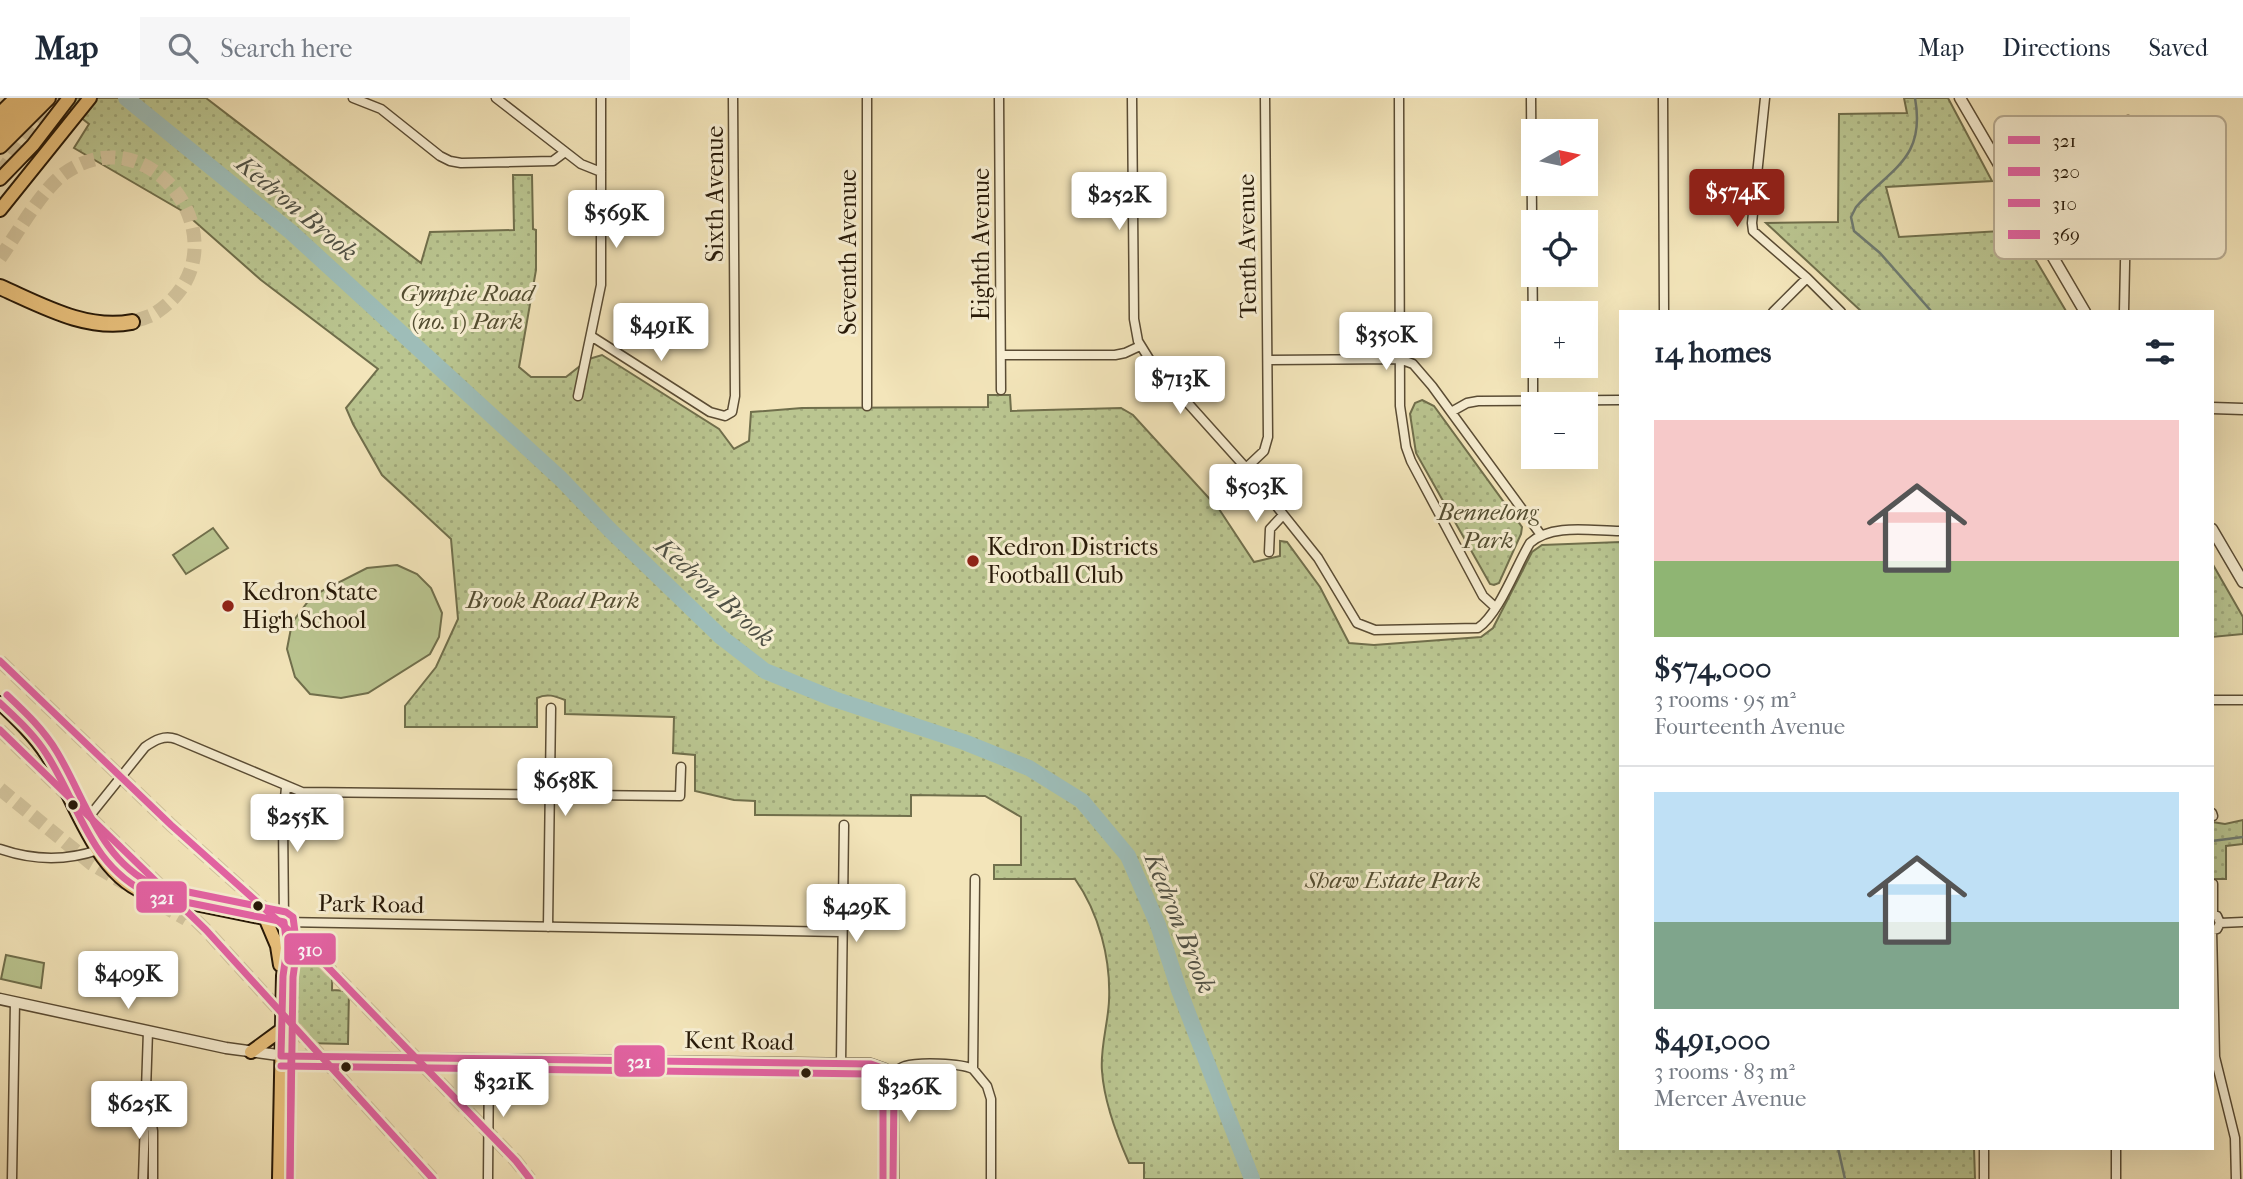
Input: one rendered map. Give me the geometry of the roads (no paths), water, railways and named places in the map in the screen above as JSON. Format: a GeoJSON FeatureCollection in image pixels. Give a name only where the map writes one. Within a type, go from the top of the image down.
{"type":"FeatureCollection","features":[{"type":"Feature","properties":{"kind":"highway"},"geometry":{"type":"LineString","coordinates":[[0,115],[17,98]]}},
{"type":"Feature","properties":{"kind":"highway"},"geometry":{"type":"LineString","coordinates":[[0,129],[32,98]]}},
{"type":"Feature","properties":{"kind":"highway"},"geometry":{"type":"LineString","coordinates":[[0,146],[48,98]]}},
{"type":"Feature","properties":{"kind":"highway"},"geometry":{"type":"LineString","coordinates":[[0,287],[83,320],[109,325],[132,322]]}},
{"type":"Feature","properties":{"kind":"main road"},"geometry":{"type":"LineString","coordinates":[[0,210],[90,98]]}},
{"type":"Feature","properties":{"kind":"main road"},"geometry":{"type":"LineString","coordinates":[[0,179],[33,145],[67,101]]}},
{"type":"Feature","properties":{"kind":"main road","name":"Park Road"},"geometry":{"type":"LineString","coordinates":[[0,703],[34,737],[48,757],[98,850],[118,876],[142,892],[284,922]]}},
{"type":"Feature","properties":{"kind":"main road"},"geometry":{"type":"LineString","coordinates":[[266,920],[277,946],[283,976]]}},
{"type":"Feature","properties":{"kind":"main road"},"geometry":{"type":"LineString","coordinates":[[279,1179],[283,976],[287,948],[284,922]]}},
{"type":"Feature","properties":{"kind":"main road"},"geometry":{"type":"LineString","coordinates":[[251,1052],[282,1030]]}},
{"type":"Feature","properties":{"kind":"street"},"geometry":{"type":"LineString","coordinates":[[353,98],[375,102],[440,156],[456,162],[553,161],[565,152]]}},
{"type":"Feature","properties":{"kind":"street"},"geometry":{"type":"LineString","coordinates":[[496,98],[581,164],[601,172]]}},
{"type":"Feature","properties":{"kind":"street"},"geometry":{"type":"LineString","coordinates":[[578,396],[601,285],[601,98]]}},
{"type":"Feature","properties":{"kind":"street","name":"Sixth Avenue"},"geometry":{"type":"LineString","coordinates":[[591,336],[710,412],[720,416],[729,414],[734,408],[733,98]]}},
{"type":"Feature","properties":{"kind":"street","name":"Seventh Avenue"},"geometry":{"type":"LineString","coordinates":[[867,98],[867,406]]}},
{"type":"Feature","properties":{"kind":"street","name":"Eighth Avenue"},"geometry":{"type":"LineString","coordinates":[[999,98],[1001,390]]}},
{"type":"Feature","properties":{"kind":"street"},"geometry":{"type":"LineString","coordinates":[[1132,98],[1134,319],[1140,346],[1283,514],[1331,576],[1357,623],[1376,630],[1475,629],[1483,625],[1495,607],[1530,543],[1541,535],[1558,531],[1619,531]]}},
{"type":"Feature","properties":{"kind":"street","name":"Tenth Avenue"},"geometry":{"type":"LineString","coordinates":[[1246,468],[1260,456],[1268,442],[1265,98]]}},
{"type":"Feature","properties":{"kind":"street"},"geometry":{"type":"LineString","coordinates":[[1399,98],[1401,414],[1406,447],[1483,596],[1495,607]]}},
{"type":"Feature","properties":{"kind":"street"},"geometry":{"type":"LineString","coordinates":[[1531,98],[1533,301]]}},
{"type":"Feature","properties":{"kind":"street"},"geometry":{"type":"LineString","coordinates":[[1663,98],[1664,310]]}},
{"type":"Feature","properties":{"kind":"street"},"geometry":{"type":"LineString","coordinates":[[1765,98],[1752,228],[1839,310]]}},
{"type":"Feature","properties":{"kind":"street"},"geometry":{"type":"LineString","coordinates":[[1960,98],[1994,156]]}},
{"type":"Feature","properties":{"kind":"street"},"geometry":{"type":"LineString","coordinates":[[2054,259],[2084,310]]}},
{"type":"Feature","properties":{"kind":"street"},"geometry":{"type":"LineString","coordinates":[[2124,310],[2125,259]]}},
{"type":"Feature","properties":{"kind":"street"},"geometry":{"type":"LineString","coordinates":[[1775,310],[1807,278]]}},
{"type":"Feature","properties":{"kind":"street"},"geometry":{"type":"LineString","coordinates":[[1001,355],[1115,355],[1140,346]]}},
{"type":"Feature","properties":{"kind":"street"},"geometry":{"type":"LineString","coordinates":[[1268,360],[1400,359],[1409,362],[1451,412],[1541,535]]}},
{"type":"Feature","properties":{"kind":"street"},"geometry":{"type":"LineString","coordinates":[[1598,400],[1619,400]]}},
{"type":"Feature","properties":{"kind":"street"},"geometry":{"type":"LineString","coordinates":[[1451,412],[1472,402],[1521,401]]}},
{"type":"Feature","properties":{"kind":"street"},"geometry":{"type":"LineString","coordinates":[[2214,408],[2243,409]]}},
{"type":"Feature","properties":{"kind":"street"},"geometry":{"type":"LineString","coordinates":[[1269,552],[1270,529],[1283,514]]}},
{"type":"Feature","properties":{"kind":"street"},"geometry":{"type":"LineString","coordinates":[[2214,532],[2243,582]]}},
{"type":"Feature","properties":{"kind":"street"},"geometry":{"type":"LineString","coordinates":[[2214,700],[2243,700]]}},
{"type":"Feature","properties":{"kind":"street"},"geometry":{"type":"LineString","coordinates":[[548,927],[551,708]]}},
{"type":"Feature","properties":{"kind":"street"},"geometry":{"type":"LineString","coordinates":[[84,823],[145,747],[165,737],[176,739],[302,792],[680,796],[681,766]]}},
{"type":"Feature","properties":{"kind":"street"},"geometry":{"type":"LineString","coordinates":[[284,922],[283,821],[286,787]]}},
{"type":"Feature","properties":{"kind":"street"},"geometry":{"type":"LineString","coordinates":[[841,1063],[844,825]]}},
{"type":"Feature","properties":{"kind":"street"},"geometry":{"type":"LineString","coordinates":[[0,849],[46,858],[76,856],[98,850]]}},
{"type":"Feature","properties":{"kind":"street"},"geometry":{"type":"LineString","coordinates":[[972,1069],[975,879]]}},
{"type":"Feature","properties":{"kind":"street"},"geometry":{"type":"LineString","coordinates":[[2214,915],[2220,923],[2214,930]]}},
{"type":"Feature","properties":{"kind":"street","name":"Park Road"},"geometry":{"type":"LineString","coordinates":[[284,922],[841,932]]}},
{"type":"Feature","properties":{"kind":"street"},"geometry":{"type":"LineString","coordinates":[[2220,923],[2243,922]]}},
{"type":"Feature","properties":{"kind":"street","name":"Kent Road"},"geometry":{"type":"LineString","coordinates":[[0,999],[281,1056],[841,1063],[879,1066],[890,1074]]}},
{"type":"Feature","properties":{"kind":"street"},"geometry":{"type":"LineString","coordinates":[[12,1179],[15,1002]]}},
{"type":"Feature","properties":{"kind":"street"},"geometry":{"type":"LineString","coordinates":[[2214,1015],[2215,1057],[2235,1138],[2235,1179]]}},
{"type":"Feature","properties":{"kind":"street"},"geometry":{"type":"LineString","coordinates":[[143,1179],[148,1031]]}},
{"type":"Feature","properties":{"kind":"street"},"geometry":{"type":"LineString","coordinates":[[488,1179],[489,1059]]}},
{"type":"Feature","properties":{"kind":"street"},"geometry":{"type":"LineString","coordinates":[[893,1179],[894,1090],[890,1074],[907,1065],[916,1064],[959,1065],[972,1069],[987,1086],[991,1098],[990,1179]]}},
{"type":"Feature","properties":{"kind":"street"},"geometry":{"type":"LineString","coordinates":[[147,1099],[152,1115],[153,1179]]}},
{"type":"Feature","properties":{"kind":"street"},"geometry":{"type":"LineString","coordinates":[[1984,1150],[1984,1179]]}},
{"type":"Feature","properties":{"kind":"street"},"geometry":{"type":"LineString","coordinates":[[2116,1150],[2116,1179]]}},
{"type":"Feature","properties":{"kind":"waterway","name":"Kedron Brook"},"geometry":{"type":"LineString","coordinates":[[126,98],[291,232],[561,479],[721,637],[765,671],[834,699],[964,742],[1029,768],[1082,801],[1128,856],[1158,925],[1179,990],[1252,1179]]}},
{"type":"Feature","properties":{"kind":"waterway"},"geometry":{"type":"LineString","coordinates":[[1915,98],[1917,119],[1910,149],[1903,161],[1856,207],[1851,217],[1854,231],[1880,253],[1930,310]]}},
{"type":"Feature","properties":{"kind":"waterway"},"geometry":{"type":"LineString","coordinates":[[2214,841],[2243,837]]}},
{"type":"Feature","properties":{"kind":"waterway"},"geometry":{"type":"LineString","coordinates":[[1838,1150],[1845,1179]]}},
{"type":"Feature","properties":{"kind":"tunnel"},"geometry":{"type":"LineString","coordinates":[[0,173],[57,98]]}},
{"type":"Feature","properties":{"kind":"tunnel"},"geometry":{"type":"LineString","coordinates":[[0,258],[39,201],[65,173],[98,159],[130,160],[157,173],[179,196],[192,224],[194,255],[183,286],[157,312],[132,322]]}},
{"type":"Feature","properties":{"kind":"tunnel"},"geometry":{"type":"LineString","coordinates":[[0,661],[171,825],[313,952],[516,1161],[530,1179]]}},
{"type":"Feature","properties":{"kind":"tunnel"},"geometry":{"type":"LineString","coordinates":[[0,730],[206,930],[433,1179]]}},
{"type":"Feature","properties":{"kind":"tunnel"},"geometry":{"type":"LineString","coordinates":[[0,789],[92,864],[126,884]]}},
{"type":"Feature","properties":{"kind":"tunnel"},"geometry":{"type":"LineString","coordinates":[[143,894],[186,919]]}},
{"type":"Feature","properties":{"kind":"place","name":"Kedron Districts Football Club"},"geometry":{"type":"Point","coordinates":[973,561]}},
{"type":"Feature","properties":{"kind":"place","name":"Kedron State High School"},"geometry":{"type":"Point","coordinates":[228,606]}},
{"type":"Feature","properties":{"kind":"park label","name":"Gympie Road (no. 1) Park"},"geometry":{"type":"Point","coordinates":[467,307]}},
{"type":"Feature","properties":{"kind":"park label","name":"Bennelong Park"},"geometry":{"type":"Point","coordinates":[1488,526]}},
{"type":"Feature","properties":{"kind":"park label","name":"Brook Road Park"},"geometry":{"type":"Point","coordinates":[553,600]}},
{"type":"Feature","properties":{"kind":"park label","name":"Shaw Estate Park"},"geometry":{"type":"Point","coordinates":[1393,880]}}]}
